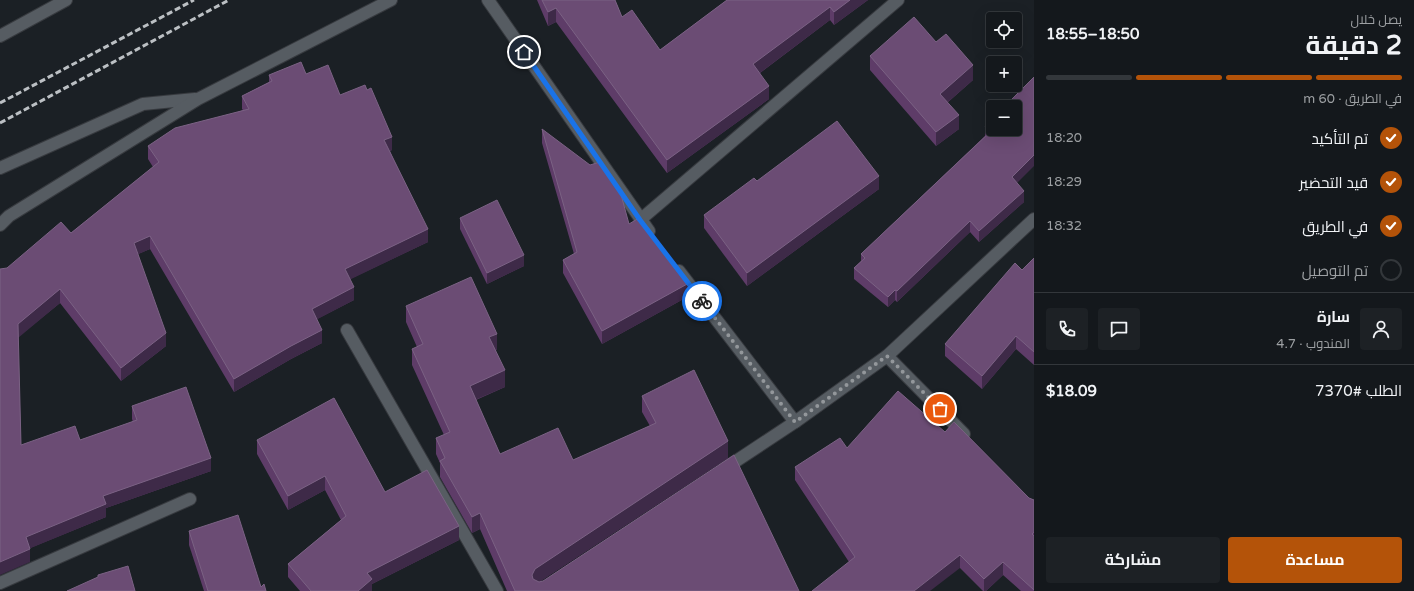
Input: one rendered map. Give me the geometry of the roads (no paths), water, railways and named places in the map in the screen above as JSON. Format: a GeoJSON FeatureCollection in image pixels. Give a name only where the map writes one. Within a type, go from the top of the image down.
{"type":"FeatureCollection","features":[{"type":"Feature","properties":{"kind":"street"},"geometry":{"type":"LineString","coordinates":[[0,36],[66,0]]}},
{"type":"Feature","properties":{"kind":"street"},"geometry":{"type":"LineString","coordinates":[[0,225],[9,216],[198,99],[391,0]]}},
{"type":"Feature","properties":{"kind":"street"},"geometry":{"type":"LineString","coordinates":[[488,0],[640,220],[655,239]]}},
{"type":"Feature","properties":{"kind":"street"},"geometry":{"type":"LineString","coordinates":[[640,220],[898,0]]}},
{"type":"Feature","properties":{"kind":"street"},"geometry":{"type":"LineString","coordinates":[[0,168],[142,104],[198,99]]}},
{"type":"Feature","properties":{"kind":"street"},"geometry":{"type":"LineString","coordinates":[[716,474],[795,422],[887,356],[1034,219]]}},
{"type":"Feature","properties":{"kind":"street"},"geometry":{"type":"LineString","coordinates":[[674,265],[795,422]]}},
{"type":"Feature","properties":{"kind":"street"},"geometry":{"type":"LineString","coordinates":[[347,330],[497,591]]}},
{"type":"Feature","properties":{"kind":"street"},"geometry":{"type":"LineString","coordinates":[[887,356],[974,445]]}},
{"type":"Feature","properties":{"kind":"street"},"geometry":{"type":"LineString","coordinates":[[0,582],[190,500]]}},
{"type":"Feature","properties":{"kind":"railway"},"geometry":{"type":"LineString","coordinates":[[0,103],[194,0]]}},
{"type":"Feature","properties":{"kind":"railway"},"geometry":{"type":"LineString","coordinates":[[0,123],[229,0]]}}]}
